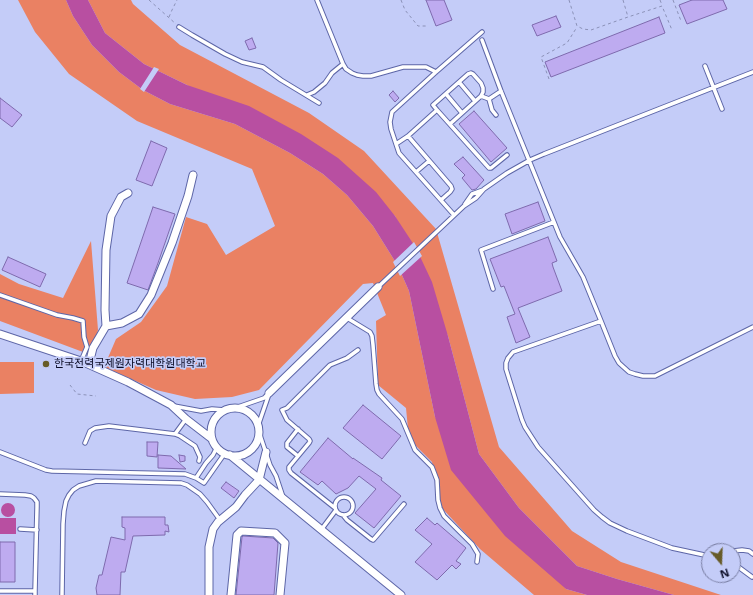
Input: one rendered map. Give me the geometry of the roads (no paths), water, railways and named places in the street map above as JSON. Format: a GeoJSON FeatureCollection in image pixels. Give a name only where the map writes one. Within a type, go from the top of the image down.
{"type":"FeatureCollection","features":[{"type":"Feature","properties":{"kind":"street"},"geometry":{"type":"LineString","coordinates":[[106,326],[122,323],[139,314],[151,296],[188,196],[193,174]]}},
{"type":"Feature","properties":{"kind":"street"},"geometry":{"type":"LineString","coordinates":[[89,364],[93,348],[106,326],[106,250],[111,216],[121,197],[128,193]]}},
{"type":"Feature","properties":{"kind":"street"},"geometry":{"type":"LineString","coordinates":[[270,393],[378,287]]}},
{"type":"Feature","properties":{"kind":"street"},"geometry":{"type":"LineString","coordinates":[[0,334],[81,361],[128,382],[171,405],[186,419],[212,439]]}},
{"type":"Feature","properties":{"kind":"street"},"geometry":{"type":"LineString","coordinates":[[227,454],[240,456],[249,452],[256,444],[260,435],[259,423],[251,412],[245,409],[238,407],[231,408],[219,414],[215,419],[211,432],[212,439],[217,448],[227,454],[401,595]]}},
{"type":"Feature","properties":{"kind":"street"},"geometry":{"type":"LineString","coordinates":[[209,595],[209,547],[213,528],[236,507],[259,480],[266,452]]}},
{"type":"Feature","properties":{"kind":"street"},"geometry":{"type":"LineString","coordinates":[[231,595],[237,535],[241,531],[275,533],[285,543],[280,595]]}},
{"type":"Feature","properties":{"kind":"lane"},"geometry":{"type":"LineString","coordinates":[[317,0],[343,64],[346,69],[352,73],[363,76],[404,68],[426,67],[436,72]]}},
{"type":"Feature","properties":{"kind":"lane"},"geometry":{"type":"LineString","coordinates":[[179,27],[225,54],[242,62],[263,67],[281,80],[319,103]]}},
{"type":"Feature","properties":{"kind":"lane"},"geometry":{"type":"LineString","coordinates":[[454,215],[399,153],[390,122],[392,112],[482,32]]}},
{"type":"Feature","properties":{"kind":"lane"},"geometry":{"type":"LineString","coordinates":[[482,40],[560,237],[583,278],[619,363],[629,372],[655,376],[753,327]]}},
{"type":"Feature","properties":{"kind":"lane"},"geometry":{"type":"LineString","coordinates":[[307,95],[314,92],[325,83],[332,73],[343,64]]}},
{"type":"Feature","properties":{"kind":"lane"},"geometry":{"type":"LineString","coordinates":[[705,66],[722,109]]}},
{"type":"Feature","properties":{"kind":"lane"},"geometry":{"type":"LineString","coordinates":[[378,287],[464,206],[476,198],[484,189],[507,173],[530,160],[753,72]]}},
{"type":"Feature","properties":{"kind":"lane"},"geometry":{"type":"LineString","coordinates":[[450,124],[481,96],[483,92],[484,88],[481,83],[471,73],[433,105],[489,168],[492,168],[507,155]]}},
{"type":"Feature","properties":{"kind":"lane"},"geometry":{"type":"LineString","coordinates":[[459,82],[475,101]]}},
{"type":"Feature","properties":{"kind":"lane"},"geometry":{"type":"LineString","coordinates":[[489,99],[501,91]]}},
{"type":"Feature","properties":{"kind":"lane"},"geometry":{"type":"LineString","coordinates":[[446,94],[462,112]]}},
{"type":"Feature","properties":{"kind":"lane"},"geometry":{"type":"LineString","coordinates":[[481,96],[489,99]]}},
{"type":"Feature","properties":{"kind":"lane"},"geometry":{"type":"LineString","coordinates":[[489,99],[492,110],[496,115]]}},
{"type":"Feature","properties":{"kind":"lane"},"geometry":{"type":"LineString","coordinates":[[396,144],[408,136],[436,110]]}},
{"type":"Feature","properties":{"kind":"lane"},"geometry":{"type":"LineString","coordinates":[[408,136],[451,186],[452,189],[441,200]]}},
{"type":"Feature","properties":{"kind":"lane"},"geometry":{"type":"LineString","coordinates":[[416,172],[429,160]]}},
{"type":"Feature","properties":{"kind":"lane"},"geometry":{"type":"LineString","coordinates":[[493,289],[481,250],[554,222]]}},
{"type":"Feature","properties":{"kind":"lane"},"geometry":{"type":"LineString","coordinates":[[0,295],[56,315],[83,321],[84,337],[87,346],[81,361]]}},
{"type":"Feature","properties":{"kind":"lane"},"geometry":{"type":"LineString","coordinates":[[347,318],[370,332],[374,345],[376,384],[379,394],[402,419],[415,450],[432,467],[437,480],[440,508],[444,516],[472,544],[478,554],[477,562]]}},
{"type":"Feature","properties":{"kind":"lane"},"geometry":{"type":"LineString","coordinates":[[601,321],[513,352],[508,358],[506,369],[525,427],[538,447],[594,510],[610,523],[672,548],[701,554]]}},
{"type":"Feature","properties":{"kind":"lane"},"geometry":{"type":"LineString","coordinates":[[358,350],[347,358],[330,364],[287,408],[282,410],[287,420],[310,441],[310,443],[289,467],[289,470],[336,509],[338,513],[343,515],[347,520],[373,540],[404,504]]}},
{"type":"Feature","properties":{"kind":"lane"},"geometry":{"type":"LineString","coordinates":[[238,407],[264,398],[270,393]]}},
{"type":"Feature","properties":{"kind":"lane"},"geometry":{"type":"LineString","coordinates":[[259,423],[270,393]]}},
{"type":"Feature","properties":{"kind":"lane"},"geometry":{"type":"LineString","coordinates":[[171,405],[201,411],[212,409],[225,410]]}},
{"type":"Feature","properties":{"kind":"lane"},"geometry":{"type":"LineString","coordinates":[[175,434],[186,419]]}},
{"type":"Feature","properties":{"kind":"lane"},"geometry":{"type":"LineString","coordinates":[[85,443],[90,431],[95,428],[109,426],[175,434],[195,446],[200,457],[198,461]]}},
{"type":"Feature","properties":{"kind":"lane"},"geometry":{"type":"LineString","coordinates":[[298,429],[287,445],[298,456]]}},
{"type":"Feature","properties":{"kind":"lane"},"geometry":{"type":"LineString","coordinates":[[260,435],[284,500]]}},
{"type":"Feature","properties":{"kind":"lane"},"geometry":{"type":"LineString","coordinates":[[196,478],[217,448]]}},
{"type":"Feature","properties":{"kind":"lane"},"geometry":{"type":"LineString","coordinates":[[0,452],[52,471],[185,474],[204,483],[227,454]]}},
{"type":"Feature","properties":{"kind":"lane"},"geometry":{"type":"LineString","coordinates":[[62,595],[63,524],[66,501],[73,490],[85,483],[96,481],[181,483],[187,485],[200,494],[220,521]]}},
{"type":"Feature","properties":{"kind":"lane"},"geometry":{"type":"LineString","coordinates":[[0,494],[25,494],[31,496],[37,502],[35,593],[0,591]]}},
{"type":"Feature","properties":{"kind":"lane"},"geometry":{"type":"LineString","coordinates":[[321,530],[336,509],[336,502],[345,498],[350,500],[352,505],[351,511],[343,515]]}},
{"type":"Feature","properties":{"kind":"lane"},"geometry":{"type":"LineString","coordinates":[[20,529],[37,530]]}},
{"type":"Feature","properties":{"kind":"lane"},"geometry":{"type":"LineString","coordinates":[[741,550],[749,551],[753,554]]}},
{"type":"Feature","properties":{"kind":"lane"},"geometry":{"type":"LineString","coordinates":[[741,569],[752,577]]}},
{"type":"Feature","properties":{"kind":"place","name":"한국전력국제원자력대학원대학교"},"geometry":{"type":"Point","coordinates":[46,364]}}]}
